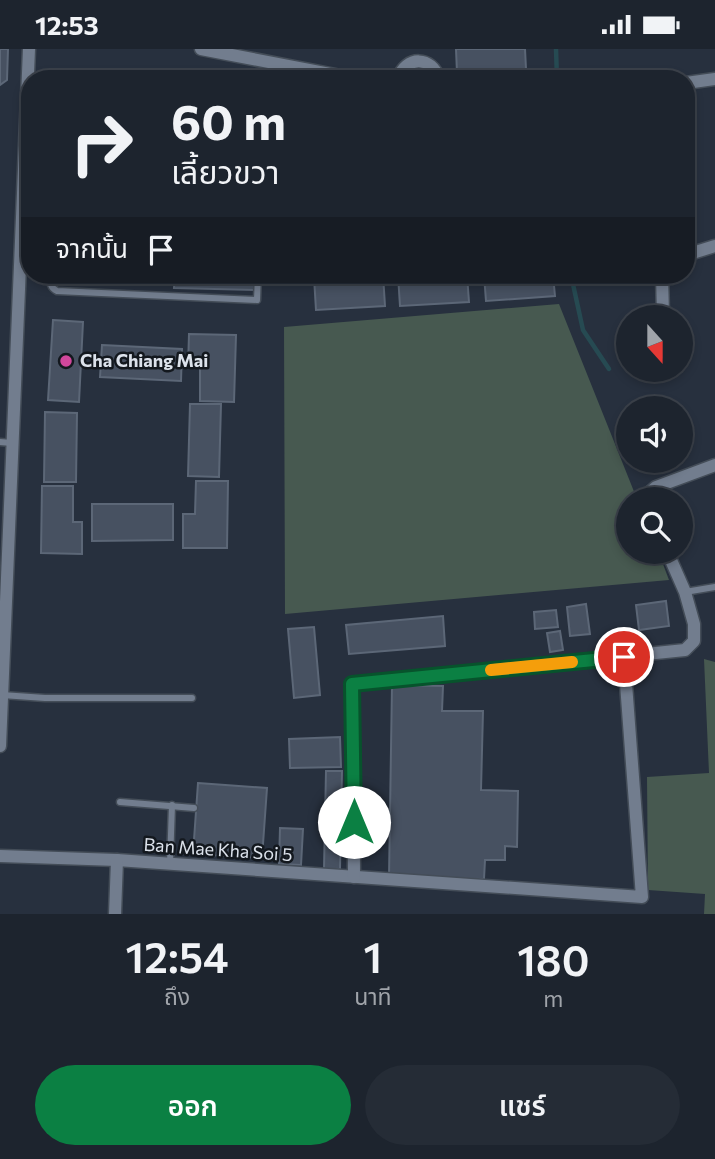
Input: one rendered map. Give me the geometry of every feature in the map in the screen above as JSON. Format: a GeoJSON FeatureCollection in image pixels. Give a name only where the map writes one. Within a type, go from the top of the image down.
{"type":"FeatureCollection","features":[{"type":"Feature","properties":{"kind":"street"},"geometry":{"type":"LineString","coordinates":[[29,49],[29,70]]}},
{"type":"Feature","properties":{"kind":"street"},"geometry":{"type":"LineString","coordinates":[[201,49],[310,70]]}},
{"type":"Feature","properties":{"kind":"street"},"geometry":{"type":"LineString","coordinates":[[426,49],[427,63]]}},
{"type":"Feature","properties":{"kind":"street"},"geometry":{"type":"LineString","coordinates":[[402,70],[414,62],[427,63],[436,70]]}},
{"type":"Feature","properties":{"kind":"street"},"geometry":{"type":"LineString","coordinates":[[695,82],[715,79]]}},
{"type":"Feature","properties":{"kind":"street"},"geometry":{"type":"LineString","coordinates":[[695,252],[715,246]]}},
{"type":"Feature","properties":{"kind":"street"},"geometry":{"type":"LineString","coordinates":[[0,746],[6,443],[21,247]]}},
{"type":"Feature","properties":{"kind":"street"},"geometry":{"type":"LineString","coordinates":[[662,284],[663,305]]}},
{"type":"Feature","properties":{"kind":"street"},"geometry":{"type":"LineString","coordinates":[[656,487],[715,465]]}},
{"type":"Feature","properties":{"kind":"street"},"geometry":{"type":"LineString","coordinates":[[354,877],[352,684],[685,650],[694,642],[694,624],[685,592],[673,564]]}},
{"type":"Feature","properties":{"kind":"street","name":"Ban Mae Kha Soi 5"},"geometry":{"type":"LineString","coordinates":[[0,856],[117,860],[642,897],[624,657]]}},
{"type":"Feature","properties":{"kind":"street"},"geometry":{"type":"LineString","coordinates":[[115,914],[117,860]]}},
{"type":"Feature","properties":{"kind":"lane"},"geometry":{"type":"LineString","coordinates":[[50,284],[57,291],[257,300],[258,284]]}},
{"type":"Feature","properties":{"kind":"lane"},"geometry":{"type":"LineString","coordinates":[[685,592],[715,587]]}},
{"type":"Feature","properties":{"kind":"lane"},"geometry":{"type":"LineString","coordinates":[[1,702],[45,698],[192,698]]}},
{"type":"Feature","properties":{"kind":"lane"},"geometry":{"type":"LineString","coordinates":[[120,802],[194,808]]}},
{"type":"Feature","properties":{"kind":"lane"},"geometry":{"type":"LineString","coordinates":[[169,864],[172,805]]}},
{"type":"Feature","properties":{"kind":"green space"},"geometry":{"type":"Polygon","coordinates":[[[559,304],[616,446],[616,473],[627,473],[632,487],[616,487],[616,564],[663,564],[669,580],[285,614],[284,327],[559,304]]]}},
{"type":"Feature","properties":{"kind":"green space"},"geometry":{"type":"Polygon","coordinates":[[[704,659],[715,662],[715,914],[704,914],[705,894],[648,890],[647,777],[709,773],[704,659]]]}},
{"type":"Feature","properties":{"kind":"building"},"geometry":{"type":"Polygon","coordinates":[[[0,49],[8,49],[7,80],[0,85],[0,49]]]}},
{"type":"Feature","properties":{"kind":"building"},"geometry":{"type":"Polygon","coordinates":[[[456,49],[525,49],[526,69],[457,70],[456,49]]]}},
{"type":"Feature","properties":{"kind":"building"},"geometry":{"type":"Polygon","coordinates":[[[174,284],[257,284],[257,290],[174,288],[174,284]]]}},
{"type":"Feature","properties":{"kind":"building"},"geometry":{"type":"Polygon","coordinates":[[[314,284],[384,284],[385,306],[316,310],[314,284]]]}},
{"type":"Feature","properties":{"kind":"building"},"geometry":{"type":"Polygon","coordinates":[[[399,284],[468,284],[469,302],[400,306],[399,284]]]}},
{"type":"Feature","properties":{"kind":"building"},"geometry":{"type":"Polygon","coordinates":[[[485,284],[554,284],[555,296],[486,301],[485,284]]]}},
{"type":"Feature","properties":{"kind":"building","name":"Cha Chiang Mai"},"geometry":{"type":"Polygon","coordinates":[[[53,320],[83,322],[79,402],[48,400],[53,320]]]}},
{"type":"Feature","properties":{"kind":"building"},"geometry":{"type":"Polygon","coordinates":[[[189,334],[236,335],[234,402],[200,401],[200,367],[188,367],[189,334]]]}},
{"type":"Feature","properties":{"kind":"building"},"geometry":{"type":"Polygon","coordinates":[[[102,345],[182,349],[181,381],[100,377],[102,345]]]}},
{"type":"Feature","properties":{"kind":"building"},"geometry":{"type":"Polygon","coordinates":[[[190,404],[221,404],[219,477],[188,476],[190,404]]]}},
{"type":"Feature","properties":{"kind":"building"},"geometry":{"type":"Polygon","coordinates":[[[45,412],[77,413],[76,482],[44,482],[45,412]]]}},
{"type":"Feature","properties":{"kind":"building"},"geometry":{"type":"Polygon","coordinates":[[[196,481],[228,481],[227,548],[183,548],[183,514],[195,514],[196,481]]]}},
{"type":"Feature","properties":{"kind":"building"},"geometry":{"type":"Polygon","coordinates":[[[42,486],[73,486],[73,522],[82,522],[82,554],[41,553],[42,486]]]}},
{"type":"Feature","properties":{"kind":"building"},"geometry":{"type":"Polygon","coordinates":[[[92,504],[173,504],[173,540],[92,541],[92,504]]]}},
{"type":"Feature","properties":{"kind":"building"},"geometry":{"type":"Polygon","coordinates":[[[666,601],[669,626],[639,630],[636,605],[666,601]]]}},
{"type":"Feature","properties":{"kind":"building"},"geometry":{"type":"Polygon","coordinates":[[[586,604],[590,634],[570,636],[567,607],[586,604]]]}},
{"type":"Feature","properties":{"kind":"building"},"geometry":{"type":"Polygon","coordinates":[[[556,610],[558,627],[535,629],[534,612],[556,610]]]}},
{"type":"Feature","properties":{"kind":"building"},"geometry":{"type":"Polygon","coordinates":[[[443,616],[445,646],[349,654],[346,625],[443,616]]]}},
{"type":"Feature","properties":{"kind":"building"},"geometry":{"type":"Polygon","coordinates":[[[314,627],[320,695],[294,698],[288,629],[314,627]]]}},
{"type":"Feature","properties":{"kind":"building"},"geometry":{"type":"Polygon","coordinates":[[[560,631],[563,650],[550,652],[547,633],[560,631]]]}},
{"type":"Feature","properties":{"kind":"building"},"geometry":{"type":"Polygon","coordinates":[[[392,685],[443,686],[442,711],[483,711],[481,790],[518,791],[517,847],[505,846],[505,860],[485,860],[484,879],[389,878],[392,685]]]}},
{"type":"Feature","properties":{"kind":"building"},"geometry":{"type":"Polygon","coordinates":[[[340,737],[341,767],[290,768],[289,739],[340,737]]]}},
{"type":"Feature","properties":{"kind":"building"},"geometry":{"type":"Polygon","coordinates":[[[326,771],[342,771],[340,869],[324,869],[326,771]]]}},
{"type":"Feature","properties":{"kind":"building"},"geometry":{"type":"Polygon","coordinates":[[[198,783],[267,788],[262,858],[193,854],[198,783]]]}},
{"type":"Feature","properties":{"kind":"building"},"geometry":{"type":"Polygon","coordinates":[[[280,828],[303,829],[301,865],[279,864],[280,828]]]}},
{"type":"Feature","properties":{"kind":"waterway"},"geometry":{"type":"LineString","coordinates":[[556,49],[557,70]]}},
{"type":"Feature","properties":{"kind":"waterway"},"geometry":{"type":"LineString","coordinates":[[573,284],[583,330],[609,369]]}},
{"type":"Feature","properties":{"kind":"slow traffic"},"geometry":{"type":"LineString","coordinates":[[491,670],[572,662]]}},
{"type":"Feature","properties":{"kind":"place","name":"Cha Chiang Mai"},"geometry":{"type":"Point","coordinates":[66,361]}},
{"type":"Feature","properties":{"kind":"route"},"geometry":{"type":"LineString","coordinates":[[354,822],[352,684],[624,657]]}}]}
